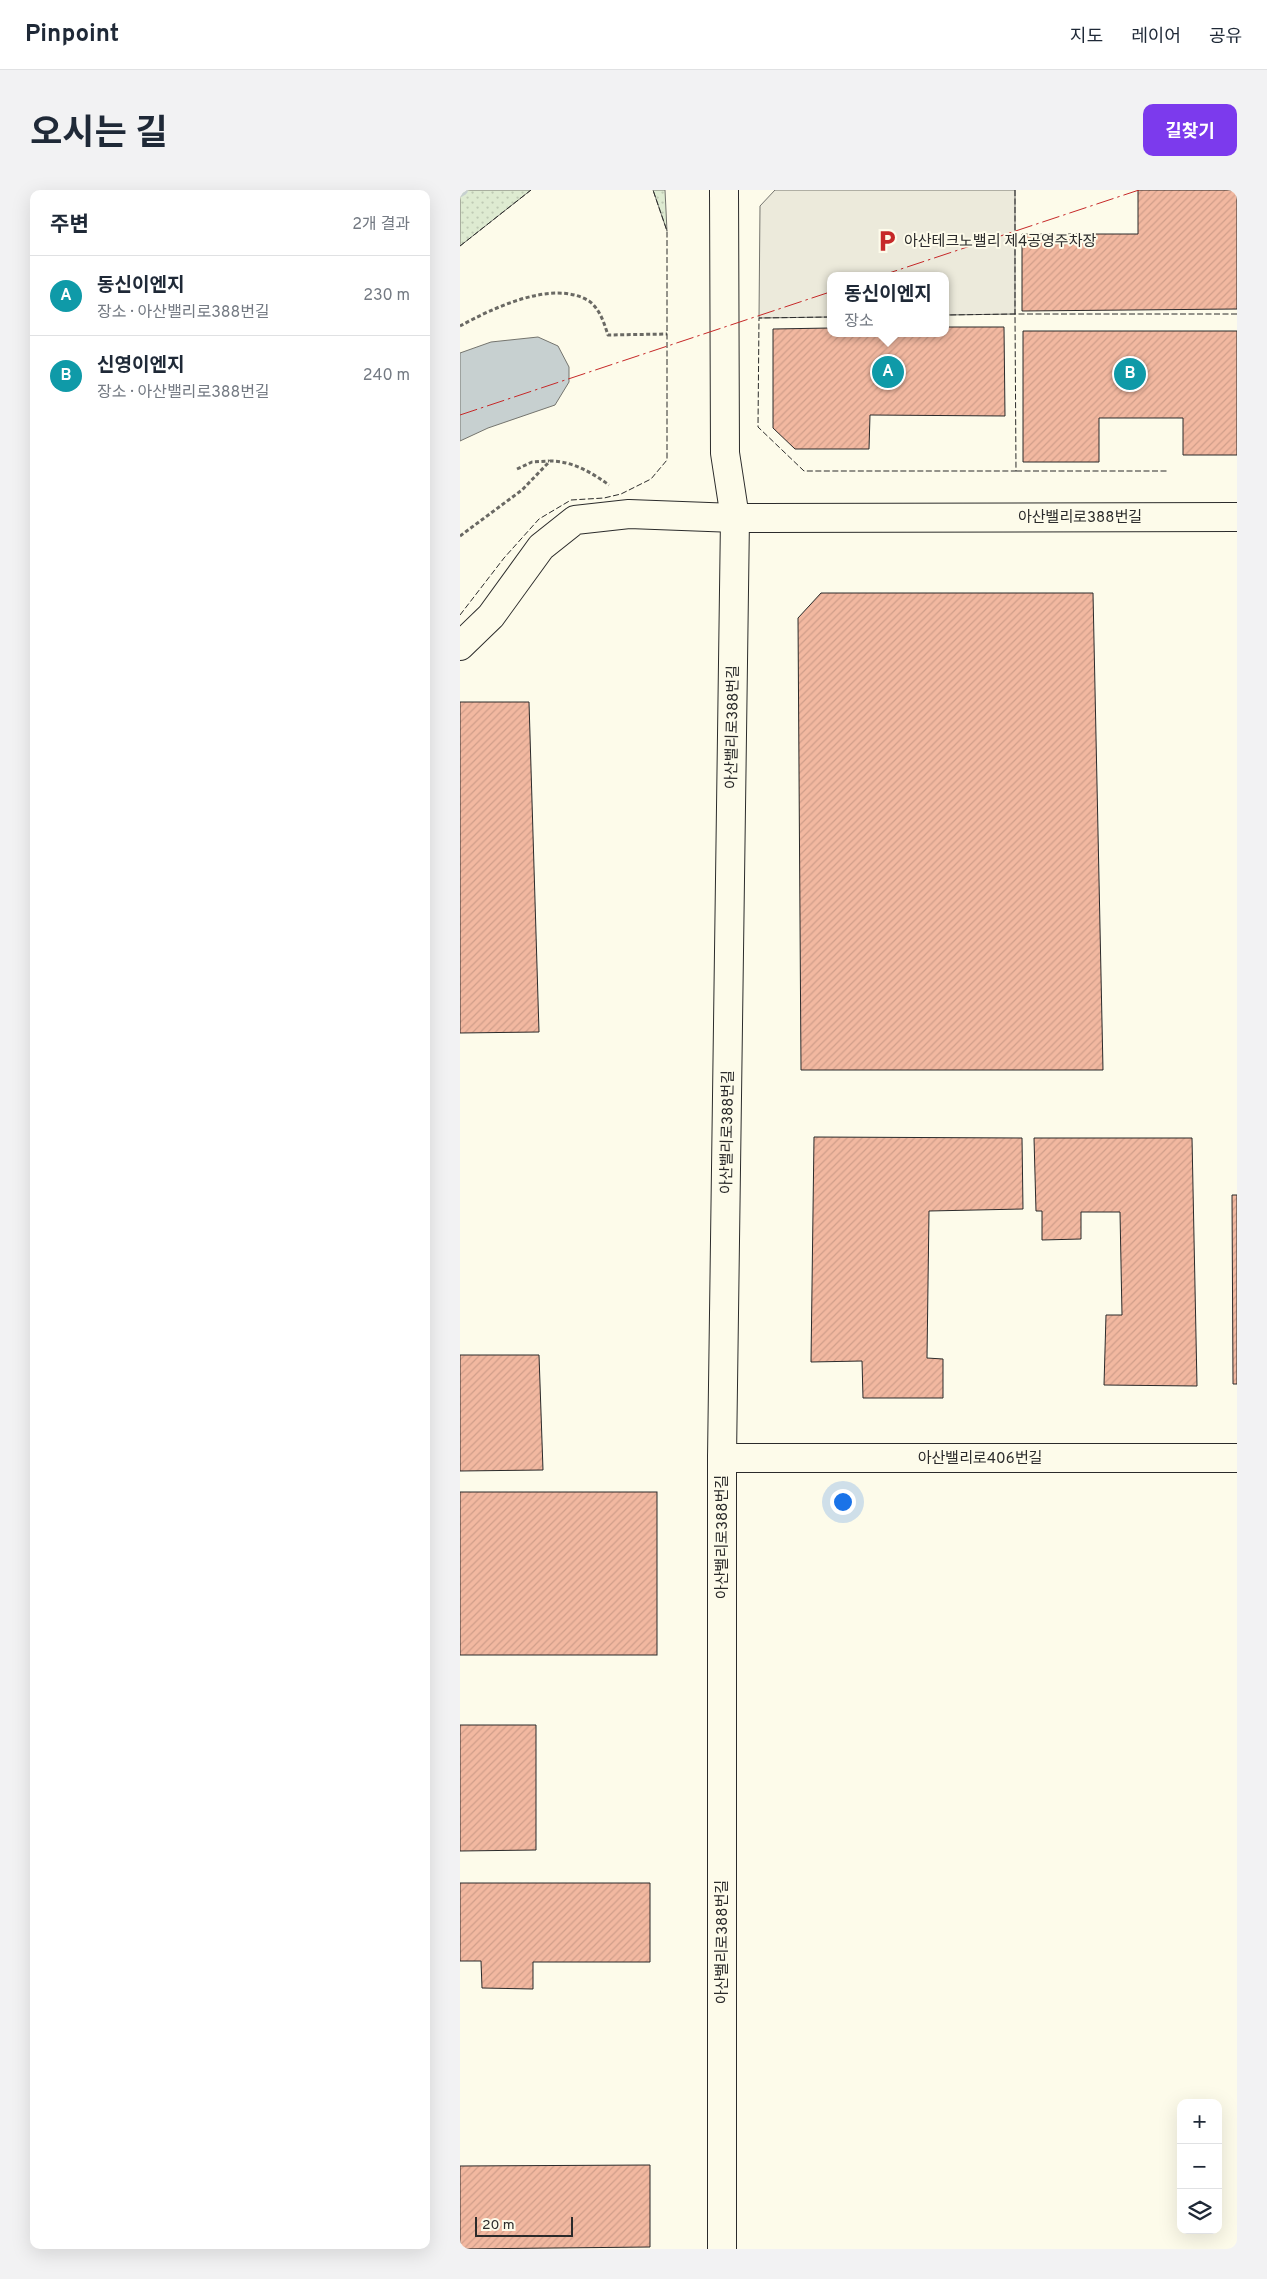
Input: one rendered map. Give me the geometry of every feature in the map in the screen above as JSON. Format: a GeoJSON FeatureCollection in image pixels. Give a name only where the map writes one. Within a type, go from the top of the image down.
{"type":"FeatureCollection","features":[{"type":"Feature","properties":{"kind":"street"},"geometry":{"type":"LineString","coordinates":[[460,646],[490,616],[541,547],[575,520],[629,514],[735,518],[724,452],[724,190]]}},
{"type":"Feature","properties":{"kind":"street","name":"아산밸리로388번길"},"geometry":{"type":"LineString","coordinates":[[722,2249],[722,1458],[735,518],[1237,517]]}},
{"type":"Feature","properties":{"kind":"street","name":"아산밸리로406번길"},"geometry":{"type":"LineString","coordinates":[[722,1458],[1237,1458]]}},
{"type":"Feature","properties":{"kind":"path"},"geometry":{"type":"LineString","coordinates":[[460,326],[515,300],[558,292],[589,301],[600,314],[608,335],[667,334]]}},
{"type":"Feature","properties":{"kind":"path"},"geometry":{"type":"LineString","coordinates":[[460,536],[522,490],[550,461]]}},
{"type":"Feature","properties":{"kind":"path"},"geometry":{"type":"LineString","coordinates":[[516,469],[532,462],[558,461],[588,470],[614,489]]}},
{"type":"Feature","properties":{"kind":"green space"},"geometry":{"type":"Polygon","coordinates":[[[460,190],[531,190],[460,246],[460,190]]]}},
{"type":"Feature","properties":{"kind":"green space"},"geometry":{"type":"Polygon","coordinates":[[[653,190],[665,190],[667,231],[653,190]]]}},
{"type":"Feature","properties":{"kind":"shaded area","name":"아산테크노밸리 제4공영주차장"},"geometry":{"type":"Polygon","coordinates":[[[775,190],[1015,190],[1015,314],[949,315],[949,272],[827,272],[827,317],[759,318],[760,206],[775,190]]]}},
{"type":"Feature","properties":{"kind":"shaded area"},"geometry":{"type":"Polygon","coordinates":[[[538,337],[558,346],[569,367],[569,382],[555,405],[488,428],[460,441],[460,353],[491,342],[538,337]]]}},
{"type":"Feature","properties":{"kind":"building"},"geometry":{"type":"Polygon","coordinates":[[[1138,190],[1237,190],[1237,309],[1022,311],[1022,234],[1138,234],[1138,190]]]}},
{"type":"Feature","properties":{"kind":"building"},"geometry":{"type":"Polygon","coordinates":[[[949,327],[1004,327],[1005,416],[870,415],[869,449],[795,449],[773,428],[773,329],[827,328],[827,337],[949,337],[949,327]]]}},
{"type":"Feature","properties":{"kind":"building"},"geometry":{"type":"Polygon","coordinates":[[[1023,331],[1237,331],[1237,455],[1183,455],[1183,418],[1099,418],[1099,462],[1023,462],[1023,331]]]}},
{"type":"Feature","properties":{"kind":"building"},"geometry":{"type":"Polygon","coordinates":[[[821,593],[1093,593],[1103,1070],[801,1070],[798,618],[821,593]]]}},
{"type":"Feature","properties":{"kind":"building"},"geometry":{"type":"Polygon","coordinates":[[[460,702],[529,702],[539,1032],[460,1033],[460,702]]]}},
{"type":"Feature","properties":{"kind":"building"},"geometry":{"type":"Polygon","coordinates":[[[814,1137],[1022,1138],[1023,1209],[929,1211],[927,1358],[943,1359],[943,1398],[863,1398],[862,1361],[811,1362],[814,1137]]]}},
{"type":"Feature","properties":{"kind":"building"},"geometry":{"type":"Polygon","coordinates":[[[1034,1138],[1192,1138],[1197,1386],[1104,1385],[1106,1315],[1122,1315],[1120,1212],[1081,1212],[1081,1239],[1042,1240],[1042,1211],[1036,1211],[1034,1138]]]}},
{"type":"Feature","properties":{"kind":"building"},"geometry":{"type":"Polygon","coordinates":[[[1232,1195],[1237,1195],[1237,1384],[1233,1384],[1232,1195]]]}},
{"type":"Feature","properties":{"kind":"building"},"geometry":{"type":"Polygon","coordinates":[[[460,1355],[539,1355],[543,1470],[460,1471],[460,1355]]]}},
{"type":"Feature","properties":{"kind":"building"},"geometry":{"type":"Polygon","coordinates":[[[460,1492],[657,1492],[657,1655],[460,1655],[460,1492]]]}},
{"type":"Feature","properties":{"kind":"building"},"geometry":{"type":"Polygon","coordinates":[[[460,1725],[536,1725],[536,1850],[460,1851],[460,1725]]]}},
{"type":"Feature","properties":{"kind":"building"},"geometry":{"type":"Polygon","coordinates":[[[460,1883],[650,1883],[650,1962],[533,1962],[533,1989],[482,1988],[481,1961],[460,1961],[460,1883]]]}},
{"type":"Feature","properties":{"kind":"building"},"geometry":{"type":"Polygon","coordinates":[[[650,2165],[650,2247],[460,2249],[460,2166],[650,2165]]]}},
{"type":"Feature","properties":{"kind":"fence"},"geometry":{"type":"LineString","coordinates":[[460,246],[531,190]]}},
{"type":"Feature","properties":{"kind":"fence"},"geometry":{"type":"LineString","coordinates":[[460,615],[504,558],[539,519],[571,500],[604,498],[621,494],[651,479],[667,460],[667,231],[653,190]]}},
{"type":"Feature","properties":{"kind":"fence"},"geometry":{"type":"LineString","coordinates":[[1015,190],[1015,314],[1237,314]]}},
{"type":"Feature","properties":{"kind":"fence"},"geometry":{"type":"LineString","coordinates":[[827,317],[759,318],[758,427],[804,471],[1016,471],[1015,314],[949,315]]}},
{"type":"Feature","properties":{"kind":"fence"},"geometry":{"type":"LineString","coordinates":[[1016,471],[1167,471]]}},
{"type":"Feature","properties":{"kind":"power"},"geometry":{"type":"LineString","coordinates":[[892,272],[1139,190]]}},
{"type":"Feature","properties":{"kind":"power"},"geometry":{"type":"LineString","coordinates":[[460,415],[827,293]]}},
{"type":"Feature","properties":{"kind":"place","name":"아산테크노밸리 제4공영주차장"},"geometry":{"type":"Point","coordinates":[887,241]}},
{"type":"Feature","properties":{"kind":"place","name":"동신이엔지"},"geometry":{"type":"Point","coordinates":[888,372]}},
{"type":"Feature","properties":{"kind":"place","name":"신영이엔지"},"geometry":{"type":"Point","coordinates":[1130,374]}}]}
